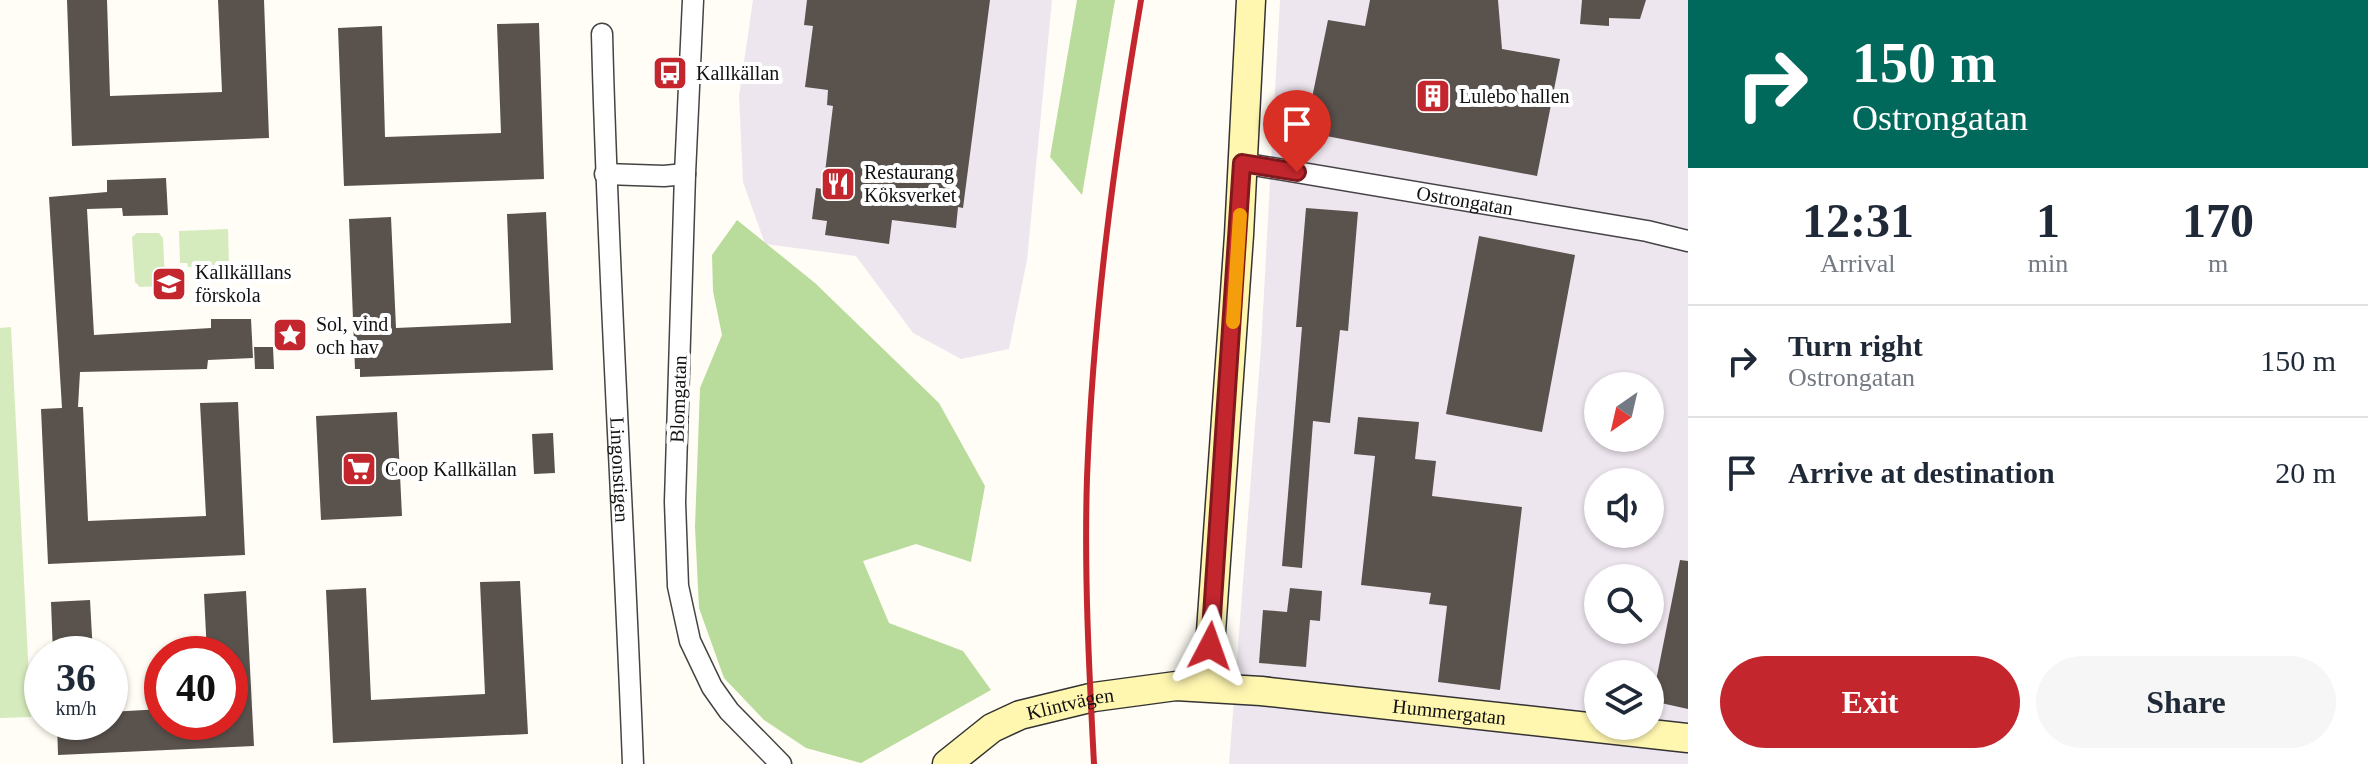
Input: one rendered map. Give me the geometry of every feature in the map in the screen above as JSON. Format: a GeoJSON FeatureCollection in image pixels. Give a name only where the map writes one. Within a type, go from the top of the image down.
{"type":"FeatureCollection","features":[{"type":"Feature","properties":{"kind":"street","name":"Blomgatan"},"geometry":{"type":"LineString","coordinates":[[693,0],[675,502],[678,586],[690,641],[712,687],[729,711],[781,764]]}},
{"type":"Feature","properties":{"kind":"street"},"geometry":{"type":"LineString","coordinates":[[1209,687],[1251,0]]}},
{"type":"Feature","properties":{"kind":"street","name":"Lingonstigen"},"geometry":{"type":"LineString","coordinates":[[602,34],[605,174],[633,764]]}},
{"type":"Feature","properties":{"kind":"street","name":"Ostrongatan"},"geometry":{"type":"LineString","coordinates":[[1242,163],[1647,231],[1688,241]]}},
{"type":"Feature","properties":{"kind":"street"},"geometry":{"type":"LineString","coordinates":[[605,174],[685,174]]}},
{"type":"Feature","properties":{"kind":"street","name":"Hummergatan"},"geometry":{"type":"LineString","coordinates":[[1209,687],[1688,738]]}},
{"type":"Feature","properties":{"kind":"street","name":"Klintvägen"},"geometry":{"type":"LineString","coordinates":[[947,764],[992,728],[1020,715],[1136,690],[1209,687]]}},
{"type":"Feature","properties":{"kind":"shaded area"},"geometry":{"type":"Polygon","coordinates":[[[753,0],[1052,0],[1027,260],[1009,349],[961,359],[913,333],[856,256],[765,244],[743,182],[739,96],[753,0]]]}},
{"type":"Feature","properties":{"kind":"shaded area"},"geometry":{"type":"Polygon","coordinates":[[[1280,0],[1688,0],[1688,764],[1229,764],[1261,347],[1280,0]]]}},
{"type":"Feature","properties":{"kind":"green space"},"geometry":{"type":"Polygon","coordinates":[[[1077,0],[1115,0],[1082,195],[1050,157],[1077,0]]]}},
{"type":"Feature","properties":{"kind":"green space"},"geometry":{"type":"Polygon","coordinates":[[[737,220],[815,283],[939,403],[985,486],[971,562],[916,544],[863,561],[889,623],[963,651],[991,690],[861,763],[806,748],[764,720],[724,678],[699,608],[695,527],[700,388],[722,335],[713,291],[712,255],[737,220]]]}},
{"type":"Feature","properties":{"kind":"green space"},"geometry":{"type":"Polygon","coordinates":[[[228,229],[226,281],[201,281],[199,267],[180,263],[179,231],[228,229]]]}},
{"type":"Feature","properties":{"kind":"green space"},"geometry":{"type":"Polygon","coordinates":[[[137,233],[159,233],[163,238],[165,281],[160,286],[140,287],[135,282],[132,237],[137,233]]]}},
{"type":"Feature","properties":{"kind":"green space"},"geometry":{"type":"Polygon","coordinates":[[[11,327],[27,636],[24,636],[24,717],[0,718],[0,328],[11,327]]]}},
{"type":"Feature","properties":{"kind":"building"},"geometry":{"type":"Polygon","coordinates":[[[67,0],[107,0],[110,96],[222,92],[218,0],[264,0],[269,138],[72,146],[67,0]]]}},
{"type":"Feature","properties":{"kind":"building"},"geometry":{"type":"Polygon","coordinates":[[[807,0],[990,0],[963,208],[958,207],[956,228],[892,220],[889,244],[825,235],[827,221],[812,219],[816,188],[823,189],[833,106],[827,105],[828,90],[805,87],[813,26],[804,25],[807,0]]]}},
{"type":"Feature","properties":{"kind":"building","name":"Lulebo hallen"},"geometry":{"type":"Polygon","coordinates":[[[1370,0],[1498,0],[1502,49],[1560,59],[1537,176],[1305,132],[1328,20],[1365,26],[1370,0]]]}},
{"type":"Feature","properties":{"kind":"building"},"geometry":{"type":"Polygon","coordinates":[[[1582,0],[1646,0],[1640,19],[1609,18],[1609,26],[1580,24],[1582,0]]]}},
{"type":"Feature","properties":{"kind":"building"},"geometry":{"type":"Polygon","coordinates":[[[539,23],[544,179],[344,186],[338,28],[382,26],[385,137],[501,133],[497,24],[539,23]]]}},
{"type":"Feature","properties":{"kind":"building"},"geometry":{"type":"Polygon","coordinates":[[[166,178],[168,215],[123,216],[122,208],[87,209],[94,335],[211,328],[211,319],[251,319],[253,358],[208,360],[207,369],[80,372],[78,407],[83,407],[88,521],[206,516],[200,403],[238,402],[245,555],[48,564],[41,409],[62,408],[49,197],[107,192],[107,180],[166,178]]]}},
{"type":"Feature","properties":{"kind":"building"},"geometry":{"type":"Polygon","coordinates":[[[1306,208],[1358,212],[1348,331],[1340,330],[1330,423],[1313,421],[1302,568],[1282,566],[1302,327],[1296,327],[1306,208]]]}},
{"type":"Feature","properties":{"kind":"building"},"geometry":{"type":"Polygon","coordinates":[[[546,212],[553,370],[360,377],[360,369],[355,369],[349,219],[391,217],[396,328],[511,323],[507,214],[546,212]]]}},
{"type":"Feature","properties":{"kind":"building"},"geometry":{"type":"Polygon","coordinates":[[[1479,236],[1575,255],[1542,432],[1446,414],[1479,236]]]}},
{"type":"Feature","properties":{"kind":"building"},"geometry":{"type":"Polygon","coordinates":[[[254,347],[273,347],[274,369],[255,369],[254,347]]]}},
{"type":"Feature","properties":{"kind":"building","name":"Coop Kallkällan"},"geometry":{"type":"Polygon","coordinates":[[[397,412],[402,516],[321,520],[316,416],[397,412]]]}},
{"type":"Feature","properties":{"kind":"building"},"geometry":{"type":"Polygon","coordinates":[[[1358,417],[1419,422],[1415,459],[1436,461],[1432,496],[1522,507],[1500,690],[1438,682],[1447,606],[1429,604],[1431,593],[1361,585],[1375,456],[1354,454],[1358,417]]]}},
{"type":"Feature","properties":{"kind":"building"},"geometry":{"type":"Polygon","coordinates":[[[553,433],[555,473],[534,474],[532,434],[553,433]]]}},
{"type":"Feature","properties":{"kind":"building"},"geometry":{"type":"Polygon","coordinates":[[[1680,560],[1688,561],[1688,709],[1664,704],[1664,660],[1660,660],[1680,560]]]}},
{"type":"Feature","properties":{"kind":"building"},"geometry":{"type":"Polygon","coordinates":[[[520,581],[528,734],[333,743],[326,590],[366,588],[371,700],[485,694],[480,582],[520,581]]]}},
{"type":"Feature","properties":{"kind":"building"},"geometry":{"type":"Polygon","coordinates":[[[1290,588],[1322,591],[1320,621],[1310,620],[1306,667],[1259,663],[1263,610],[1287,612],[1290,588]]]}},
{"type":"Feature","properties":{"kind":"building"},"geometry":{"type":"Polygon","coordinates":[[[246,591],[254,746],[58,755],[58,740],[128,740],[128,711],[144,710],[144,740],[248,740],[248,636],[206,636],[204,594],[246,591]]]}},
{"type":"Feature","properties":{"kind":"building"},"geometry":{"type":"Polygon","coordinates":[[[90,600],[92,636],[52,636],[51,602],[90,600]]]}},
{"type":"Feature","properties":{"kind":"railway"},"geometry":{"type":"LineString","coordinates":[[1094,764],[1086,549],[1090,418],[1106,238],[1141,0]]}},
{"type":"Feature","properties":{"kind":"slow traffic"},"geometry":{"type":"LineString","coordinates":[[1233,322],[1240,215]]}},
{"type":"Feature","properties":{"kind":"place","name":"Kallkällan"},"geometry":{"type":"Point","coordinates":[670,73]}},
{"type":"Feature","properties":{"kind":"place","name":"Lulebo hallen"},"geometry":{"type":"Point","coordinates":[1433,96]}},
{"type":"Feature","properties":{"kind":"place","name":"Restaurang Köksverket"},"geometry":{"type":"Point","coordinates":[838,184]}},
{"type":"Feature","properties":{"kind":"place","name":"Kallkälllans förskola"},"geometry":{"type":"Point","coordinates":[169,284]}},
{"type":"Feature","properties":{"kind":"place","name":"Sol, vind och hav"},"geometry":{"type":"Point","coordinates":[290,335]}},
{"type":"Feature","properties":{"kind":"place","name":"Coop Kallkällan"},"geometry":{"type":"Point","coordinates":[359,469]}},
{"type":"Feature","properties":{"kind":"route"},"geometry":{"type":"LineString","coordinates":[[1210,646],[1242,163],[1297,172]]}}]}
